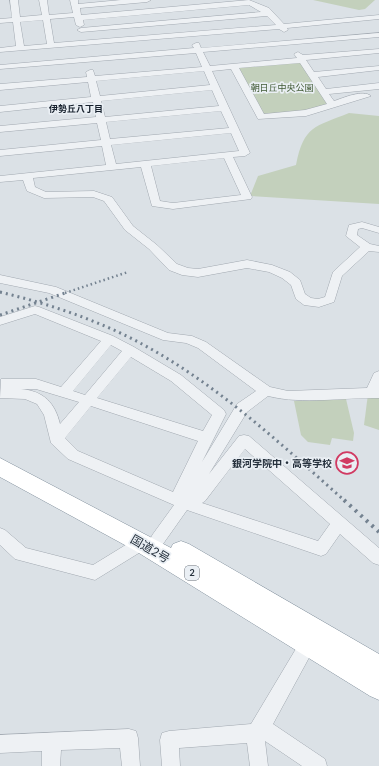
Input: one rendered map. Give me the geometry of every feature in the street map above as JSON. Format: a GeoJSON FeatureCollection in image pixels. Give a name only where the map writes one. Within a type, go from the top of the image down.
{"type":"FeatureCollection","features":[{"type":"Feature","properties":{"kind":"highway","name":"国道2号"},"geometry":{"type":"LineString","coordinates":[[0,454],[150,541],[379,687]]}},
{"type":"Feature","properties":{"kind":"highway","name":"国道2号"},"geometry":{"type":"LineString","coordinates":[[0,467],[150,541],[317,630],[379,668]]}},
{"type":"Feature","properties":{"kind":"street"},"geometry":{"type":"LineString","coordinates":[[14,0],[20,48]]}},
{"type":"Feature","properties":{"kind":"street"},"geometry":{"type":"LineString","coordinates":[[43,0],[51,46]]}},
{"type":"Feature","properties":{"kind":"street"},"geometry":{"type":"LineString","coordinates":[[112,168],[74,3],[147,0]]}},
{"type":"Feature","properties":{"kind":"street"},"geometry":{"type":"LineString","coordinates":[[242,0],[251,3],[281,26],[332,105]]}},
{"type":"Feature","properties":{"kind":"street"},"geometry":{"type":"LineString","coordinates":[[259,0],[267,10],[267,14]]}},
{"type":"Feature","properties":{"kind":"street"},"geometry":{"type":"LineString","coordinates":[[0,21],[46,17],[78,17],[158,8],[251,3]]}},
{"type":"Feature","properties":{"kind":"street"},"geometry":{"type":"LineString","coordinates":[[158,8],[168,36]]}},
{"type":"Feature","properties":{"kind":"street"},"geometry":{"type":"LineString","coordinates":[[81,30],[267,14]]}},
{"type":"Feature","properties":{"kind":"street"},"geometry":{"type":"LineString","coordinates":[[0,50],[379,18]]}},
{"type":"Feature","properties":{"kind":"street"},"geometry":{"type":"LineString","coordinates":[[0,179],[245,153],[199,50],[190,34]]}},
{"type":"Feature","properties":{"kind":"street"},"geometry":{"type":"LineString","coordinates":[[0,67],[379,35]]}},
{"type":"Feature","properties":{"kind":"street"},"geometry":{"type":"LineString","coordinates":[[0,87],[234,66],[379,51]]}},
{"type":"Feature","properties":{"kind":"street"},"geometry":{"type":"LineString","coordinates":[[234,66],[261,117],[306,113],[351,98],[379,95]]}},
{"type":"Feature","properties":{"kind":"street"},"geometry":{"type":"LineString","coordinates":[[313,75],[379,68]]}},
{"type":"Feature","properties":{"kind":"street"},"geometry":{"type":"LineString","coordinates":[[324,92],[379,86]]}},
{"type":"Feature","properties":{"kind":"street"},"geometry":{"type":"LineString","coordinates":[[0,109],[216,87]]}},
{"type":"Feature","properties":{"kind":"street"},"geometry":{"type":"LineString","coordinates":[[0,129],[225,108]]}},
{"type":"Feature","properties":{"kind":"street"},"geometry":{"type":"LineString","coordinates":[[0,153],[107,144],[235,130]]}},
{"type":"Feature","properties":{"kind":"street"},"geometry":{"type":"LineString","coordinates":[[145,163],[156,204],[173,206],[247,197],[227,155]]}},
{"type":"Feature","properties":{"kind":"street"},"geometry":{"type":"LineString","coordinates":[[27,176],[31,189],[44,195],[60,196],[94,194],[108,199],[129,228],[153,247],[173,267],[186,272],[198,274],[229,266],[247,264],[272,269],[296,283],[300,296],[308,302],[319,303],[330,299],[337,275],[367,246]]}},
{"type":"Feature","properties":{"kind":"street"},"geometry":{"type":"LineString","coordinates":[[379,230],[362,224],[352,227],[351,236],[367,246],[379,249]]}},
{"type":"Feature","properties":{"kind":"street"},"geometry":{"type":"LineString","coordinates":[[0,279],[52,290],[130,324],[167,337],[188,339],[202,345],[266,391],[288,396],[376,393],[379,376]]}},
{"type":"Feature","properties":{"kind":"street"},"geometry":{"type":"LineString","coordinates":[[0,321],[35,310],[110,339],[176,378],[219,414],[180,490],[184,503]]}},
{"type":"Feature","properties":{"kind":"street"},"geometry":{"type":"LineString","coordinates":[[64,393],[110,339]]}},
{"type":"Feature","properties":{"kind":"street"},"geometry":{"type":"LineString","coordinates":[[56,439],[130,350]]}},
{"type":"Feature","properties":{"kind":"street"},"geometry":{"type":"LineString","coordinates":[[0,384],[36,384],[207,438]]}},
{"type":"Feature","properties":{"kind":"street"},"geometry":{"type":"LineString","coordinates":[[0,535],[21,554],[95,573],[150,541],[184,503],[242,408],[266,391]]}},
{"type":"Feature","properties":{"kind":"street"},"geometry":{"type":"LineString","coordinates":[[0,393],[38,397],[49,407],[54,422],[56,439],[73,455],[184,503],[321,549],[339,523]]}},
{"type":"Feature","properties":{"kind":"street"},"geometry":{"type":"LineString","coordinates":[[184,503],[200,497],[244,440],[379,558]]}},
{"type":"Feature","properties":{"kind":"street"},"geometry":{"type":"LineString","coordinates":[[259,766],[258,730],[309,643]]}},
{"type":"Feature","properties":{"kind":"street"},"geometry":{"type":"LineString","coordinates":[[171,766],[169,740],[258,730],[318,766]]}},
{"type":"Feature","properties":{"kind":"street"},"geometry":{"type":"LineString","coordinates":[[0,744],[129,738],[131,766]]}},
{"type":"Feature","properties":{"kind":"street"},"geometry":{"type":"LineString","coordinates":[[51,766],[52,741]]}},
{"type":"Feature","properties":{"kind":"green space"},"geometry":{"type":"Polygon","coordinates":[[[313,0],[375,0],[365,9],[359,10],[313,0]]]}},
{"type":"Feature","properties":{"kind":"green space","name":"朝日丘中央公園"},"geometry":{"type":"Polygon","coordinates":[[[301,61],[327,104],[303,111],[263,115],[237,67],[301,61]]]}},
{"type":"Feature","properties":{"kind":"green space"},"geometry":{"type":"Polygon","coordinates":[[[349,113],[379,116],[379,204],[250,196],[258,176],[296,165],[303,142],[313,129],[328,121],[349,113]]]}},
{"type":"Feature","properties":{"kind":"green space"},"geometry":{"type":"Polygon","coordinates":[[[368,394],[379,397],[379,430],[364,425],[368,394]]]}},
{"type":"Feature","properties":{"kind":"green space"},"geometry":{"type":"Polygon","coordinates":[[[346,399],[354,433],[353,441],[332,438],[330,445],[308,442],[301,435],[294,401],[346,399]]]}},
{"type":"Feature","properties":{"kind":"railway"},"geometry":{"type":"LineString","coordinates":[[68,292],[128,272]]}},
{"type":"Feature","properties":{"kind":"railway"},"geometry":{"type":"LineString","coordinates":[[4,293],[0,292],[38,302]]}},
{"type":"Feature","properties":{"kind":"railway"},"geometry":{"type":"LineString","coordinates":[[38,302],[68,292]]}},
{"type":"Feature","properties":{"kind":"railway"},"geometry":{"type":"LineString","coordinates":[[0,315],[38,302]]}},
{"type":"Feature","properties":{"kind":"railway"},"geometry":{"type":"LineString","coordinates":[[38,302],[55,307],[108,327],[170,360],[248,416],[345,501]]}},
{"type":"Feature","properties":{"kind":"railway"},"geometry":{"type":"LineString","coordinates":[[344,500],[379,532]]}},
{"type":"Feature","properties":{"kind":"place","name":"銀河学院中・高等学校"},"geometry":{"type":"Point","coordinates":[347,463]}},
{"type":"Feature","properties":{"kind":"district","name":"伊勢丘八丁目"},"geometry":{"type":"Point","coordinates":[76,109]}}]}
